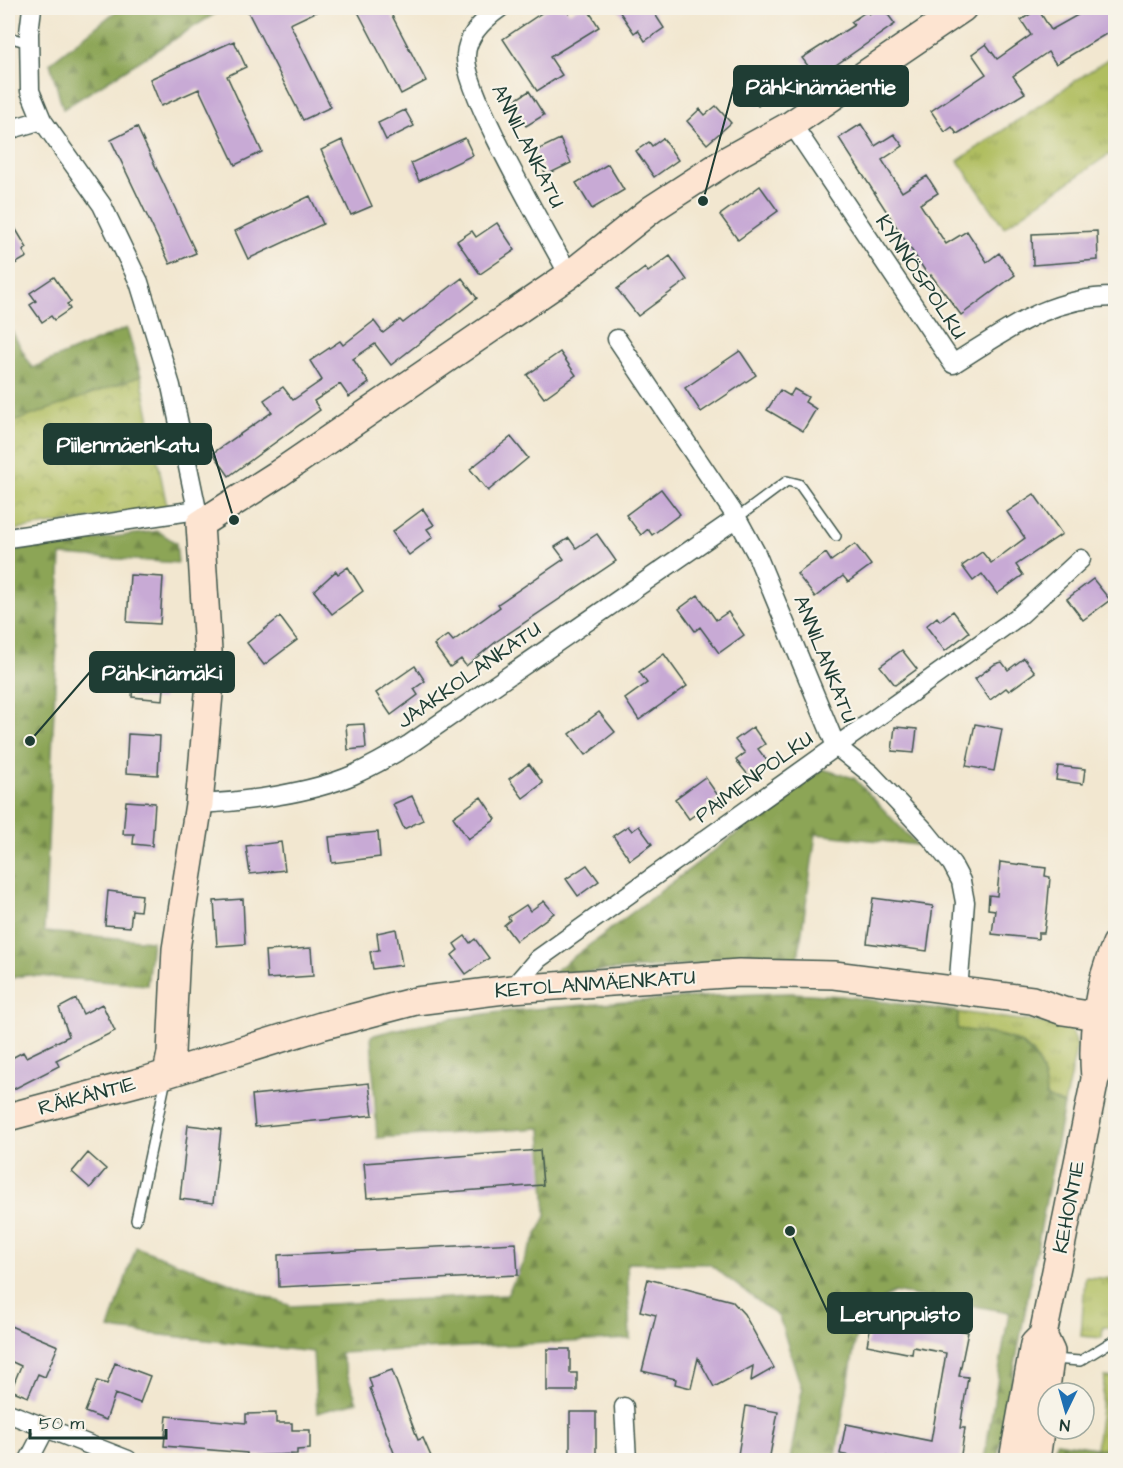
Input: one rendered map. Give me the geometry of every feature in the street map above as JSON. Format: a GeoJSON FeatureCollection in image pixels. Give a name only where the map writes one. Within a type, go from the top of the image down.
{"type":"FeatureCollection","features":[{"type":"Feature","properties":{"kind":"street"},"geometry":{"type":"LineString","coordinates":[[32,8],[29,43],[30,91],[42,120],[102,205],[139,282],[168,377],[198,517],[210,683],[199,804],[176,949],[171,1053],[167,1073]]}},
{"type":"Feature","properties":{"kind":"street","name":"ANNILANKATU"},"geometry":{"type":"LineString","coordinates":[[500,8],[480,23],[466,54],[474,92],[569,275]]}},
{"type":"Feature","properties":{"kind":"street"},"geometry":{"type":"LineString","coordinates":[[8,538],[198,517],[278,474],[569,275],[652,209],[736,155],[792,124],[963,8]]}},
{"type":"Feature","properties":{"kind":"street"},"geometry":{"type":"LineString","coordinates":[[8,130],[42,120]]}},
{"type":"Feature","properties":{"kind":"street","name":"KYNNÖSPOLKU"},"geometry":{"type":"LineString","coordinates":[[792,124],[953,364],[1047,308],[1082,299],[1116,297]]}},
{"type":"Feature","properties":{"kind":"street","name":"ANNILANKATU"},"geometry":{"type":"LineString","coordinates":[[617,339],[737,518],[774,593],[836,746],[871,774],[926,832],[952,864],[961,881],[965,902],[958,991]]}},
{"type":"Feature","properties":{"kind":"street","name":"JAAKKOLANKATU"},"geometry":{"type":"LineString","coordinates":[[199,804],[252,800],[303,789],[351,776],[383,760],[411,744],[737,518]]}},
{"type":"Feature","properties":{"kind":"street","name":"PAIMENPOLKU"},"geometry":{"type":"LineString","coordinates":[[512,989],[538,959],[1019,616],[1081,559]]}},
{"type":"Feature","properties":{"kind":"street","name":"KEHONTIE"},"geometry":{"type":"LineString","coordinates":[[1036,1461],[1047,1347],[1095,1079],[1111,1047],[1107,964],[1116,944]]}},
{"type":"Feature","properties":{"kind":"street","name":"KETOLANMÄENKATU"},"geometry":{"type":"LineString","coordinates":[[167,1073],[321,1026],[416,1002],[512,989],[739,974],[839,976],[1032,1000],[1066,993],[1109,1011]]}},
{"type":"Feature","properties":{"kind":"street","name":"RÄIKÄNTIE"},"geometry":{"type":"LineString","coordinates":[[8,1118],[167,1073]]}},
{"type":"Feature","properties":{"kind":"street","name":"KEHONTIE"},"geometry":{"type":"LineString","coordinates":[[1013,1461],[1034,1344],[1047,1347]]}},
{"type":"Feature","properties":{"kind":"street"},"geometry":{"type":"LineString","coordinates":[[624,1407],[627,1461]]}},
{"type":"Feature","properties":{"kind":"street"},"geometry":{"type":"LineString","coordinates":[[8,1413],[128,1461]]}},
{"type":"Feature","properties":{"kind":"street"},"geometry":{"type":"LineString","coordinates":[[29,1461],[45,1429]]}},
{"type":"Feature","properties":{"kind":"lane"},"geometry":{"type":"LineString","coordinates":[[8,37],[29,43]]}},
{"type":"Feature","properties":{"kind":"lane"},"geometry":{"type":"LineString","coordinates":[[737,518],[787,481],[799,484],[836,536]]}},
{"type":"Feature","properties":{"kind":"lane"},"geometry":{"type":"LineString","coordinates":[[136,1220],[167,1073]]}},
{"type":"Feature","properties":{"kind":"lane"},"geometry":{"type":"LineString","coordinates":[[1047,1347],[1080,1361],[1116,1339]]}},
{"type":"Feature","properties":{"kind":"green space"},"geometry":{"type":"Polygon","coordinates":[[[120,8],[224,8],[63,109],[50,63],[120,8]]]}},
{"type":"Feature","properties":{"kind":"green space"},"geometry":{"type":"Polygon","coordinates":[[[1115,54],[1115,156],[1108,155],[1004,227],[958,161],[1115,54]]]}},
{"type":"Feature","properties":{"kind":"green space"},"geometry":{"type":"Polygon","coordinates":[[[8,324],[32,368],[127,328],[141,376],[8,424],[8,324]]]}},
{"type":"Feature","properties":{"kind":"green space"},"geometry":{"type":"Polygon","coordinates":[[[141,376],[167,507],[8,531],[8,424],[141,376]]]}},
{"type":"Feature","properties":{"kind":"green space"},"geometry":{"type":"Polygon","coordinates":[[[158,531],[176,543],[178,563],[61,555],[44,932],[152,941],[147,985],[26,975],[8,979],[8,551],[158,531]]]}},
{"type":"Feature","properties":{"kind":"green space"},"geometry":{"type":"Polygon","coordinates":[[[822,769],[854,778],[917,845],[816,834],[798,958],[551,974],[822,769]]]}},
{"type":"Feature","properties":{"kind":"green space"},"geometry":{"type":"Polygon","coordinates":[[[792,993],[842,996],[958,1012],[957,1029],[1006,1038],[1030,1051],[1038,1062],[1046,1097],[1064,1105],[997,1460],[984,1460],[1009,1312],[894,1292],[860,1314],[835,1460],[790,1460],[802,1390],[779,1317],[709,1264],[627,1263],[630,1339],[340,1353],[357,1402],[317,1413],[313,1352],[109,1329],[136,1247],[291,1306],[507,1295],[546,1216],[541,1128],[377,1138],[371,1036],[456,1018],[514,1011],[696,997],[792,993]]]}},
{"type":"Feature","properties":{"kind":"green space"},"geometry":{"type":"Polygon","coordinates":[[[958,1012],[1059,1025],[1072,1031],[1077,1045],[1064,1105],[1046,1097],[1038,1061],[1030,1050],[1020,1042],[1007,1037],[957,1029],[958,1012]]]}},
{"type":"Feature","properties":{"kind":"green space"},"geometry":{"type":"Polygon","coordinates":[[[1085,1277],[1115,1279],[1115,1328],[1103,1327],[1102,1338],[1081,1336],[1085,1277]]]}},
{"type":"Feature","properties":{"kind":"green space"},"geometry":{"type":"Polygon","coordinates":[[[1105,1377],[1115,1378],[1115,1451],[1096,1448],[1105,1377]]]}},
{"type":"Feature","properties":{"kind":"green space"},"geometry":{"type":"Polygon","coordinates":[[[1056,1442],[1115,1451],[1115,1460],[1052,1460],[1056,1442]]]}},
{"type":"Feature","properties":{"kind":"building"},"geometry":{"type":"Polygon","coordinates":[[[246,8],[324,8],[290,24],[331,107],[303,120],[246,8]]]}},
{"type":"Feature","properties":{"kind":"building"},"geometry":{"type":"Polygon","coordinates":[[[356,8],[388,8],[426,81],[401,94],[356,8]]]}},
{"type":"Feature","properties":{"kind":"building"},"geometry":{"type":"Polygon","coordinates":[[[549,8],[566,8],[569,13],[578,8],[587,8],[599,27],[550,57],[562,75],[537,91],[503,39],[549,8]]]}},
{"type":"Feature","properties":{"kind":"building"},"geometry":{"type":"Polygon","coordinates":[[[617,8],[651,8],[664,28],[645,41],[638,30],[634,33],[617,8]]]}},
{"type":"Feature","properties":{"kind":"building"},"geometry":{"type":"Polygon","coordinates":[[[878,8],[883,8],[895,24],[817,78],[802,58],[854,25],[851,22],[867,11],[869,14],[878,8]]]}},
{"type":"Feature","properties":{"kind":"building"},"geometry":{"type":"Polygon","coordinates":[[[1090,8],[1116,8],[1116,28],[1056,64],[1048,52],[1013,76],[1025,93],[957,134],[952,127],[945,132],[931,111],[986,74],[972,54],[986,44],[997,59],[1031,35],[1021,20],[1038,9],[1051,30],[1090,8]]]}},
{"type":"Feature","properties":{"kind":"building"},"geometry":{"type":"Polygon","coordinates":[[[234,41],[246,67],[227,76],[262,152],[235,165],[199,89],[161,106],[150,79],[234,41]]]}},
{"type":"Feature","properties":{"kind":"building"},"geometry":{"type":"Polygon","coordinates":[[[765,67],[781,88],[758,106],[742,86],[765,67]]]}},
{"type":"Feature","properties":{"kind":"building"},"geometry":{"type":"Polygon","coordinates":[[[529,91],[544,115],[526,126],[512,102],[529,91]]]}},
{"type":"Feature","properties":{"kind":"building"},"geometry":{"type":"Polygon","coordinates":[[[716,106],[731,123],[707,144],[687,121],[700,109],[705,115],[716,106]]]}},
{"type":"Feature","properties":{"kind":"building"},"geometry":{"type":"Polygon","coordinates":[[[405,110],[414,126],[386,140],[378,123],[405,110]]]}},
{"type":"Feature","properties":{"kind":"building"},"geometry":{"type":"Polygon","coordinates":[[[861,124],[875,146],[894,134],[903,146],[882,160],[902,192],[927,176],[938,193],[920,204],[946,244],[967,231],[987,262],[999,253],[1015,275],[961,315],[931,275],[929,277],[839,138],[861,124]]]}},
{"type":"Feature","properties":{"kind":"building"},"geometry":{"type":"Polygon","coordinates":[[[137,127],[196,253],[170,264],[111,140],[137,127]]]}},
{"type":"Feature","properties":{"kind":"building"},"geometry":{"type":"Polygon","coordinates":[[[465,138],[473,155],[419,181],[411,163],[465,138]]]}},
{"type":"Feature","properties":{"kind":"building"},"geometry":{"type":"Polygon","coordinates":[[[663,138],[678,160],[654,177],[636,151],[649,142],[652,146],[663,138]]]}},
{"type":"Feature","properties":{"kind":"building"},"geometry":{"type":"Polygon","coordinates":[[[560,139],[571,163],[546,175],[535,151],[560,139]]]}},
{"type":"Feature","properties":{"kind":"building"},"geometry":{"type":"Polygon","coordinates":[[[342,140],[372,206],[351,215],[321,150],[342,140]]]}},
{"type":"Feature","properties":{"kind":"building"},"geometry":{"type":"Polygon","coordinates":[[[608,164],[624,190],[592,209],[576,183],[608,164]]]}},
{"type":"Feature","properties":{"kind":"building"},"geometry":{"type":"Polygon","coordinates":[[[760,186],[778,211],[738,240],[720,215],[760,186]]]}},
{"type":"Feature","properties":{"kind":"building"},"geometry":{"type":"Polygon","coordinates":[[[310,196],[323,224],[248,259],[235,231],[310,196]]]}},
{"type":"Feature","properties":{"kind":"building"},"geometry":{"type":"Polygon","coordinates":[[[8,216],[27,248],[23,251],[27,257],[8,265],[8,216]]]}},
{"type":"Feature","properties":{"kind":"building"},"geometry":{"type":"Polygon","coordinates":[[[497,223],[515,250],[480,274],[457,241],[472,231],[476,237],[497,223]]]}},
{"type":"Feature","properties":{"kind":"building"},"geometry":{"type":"Polygon","coordinates":[[[1097,231],[1098,260],[1033,265],[1032,234],[1097,231]]]}},
{"type":"Feature","properties":{"kind":"building"},"geometry":{"type":"Polygon","coordinates":[[[670,256],[687,280],[638,316],[617,289],[645,268],[648,272],[670,256]]]}},
{"type":"Feature","properties":{"kind":"building"},"geometry":{"type":"Polygon","coordinates":[[[54,277],[71,302],[67,304],[70,309],[54,320],[51,316],[42,322],[30,305],[36,301],[30,293],[54,277]]]}},
{"type":"Feature","properties":{"kind":"building"},"geometry":{"type":"Polygon","coordinates":[[[462,278],[477,298],[391,365],[375,344],[353,359],[369,383],[349,397],[340,384],[314,401],[320,410],[229,476],[213,453],[272,412],[264,400],[283,387],[293,400],[322,380],[310,361],[340,341],[343,345],[374,321],[383,333],[400,320],[403,323],[462,278]]]}},
{"type":"Feature","properties":{"kind":"building"},"geometry":{"type":"Polygon","coordinates":[[[740,351],[756,375],[701,412],[685,388],[740,351]]]}},
{"type":"Feature","properties":{"kind":"building"},"geometry":{"type":"Polygon","coordinates":[[[560,352],[576,375],[544,398],[527,375],[560,352]]]}},
{"type":"Feature","properties":{"kind":"building"},"geometry":{"type":"Polygon","coordinates":[[[794,389],[808,397],[805,402],[816,409],[803,431],[767,410],[780,390],[790,396],[794,389]]]}},
{"type":"Feature","properties":{"kind":"building"},"geometry":{"type":"Polygon","coordinates":[[[511,437],[528,458],[488,491],[470,469],[511,437]]]}},
{"type":"Feature","properties":{"kind":"building"},"geometry":{"type":"Polygon","coordinates":[[[661,489],[680,514],[652,535],[648,529],[641,535],[626,515],[661,489]]]}},
{"type":"Feature","properties":{"kind":"building"},"geometry":{"type":"Polygon","coordinates":[[[1034,494],[1062,534],[1016,565],[1023,575],[997,594],[982,574],[973,581],[962,566],[982,552],[991,563],[1025,538],[1007,512],[1034,494]]]}},
{"type":"Feature","properties":{"kind":"building"},"geometry":{"type":"Polygon","coordinates":[[[423,509],[434,525],[427,529],[433,537],[409,555],[392,532],[423,509]]]}},
{"type":"Feature","properties":{"kind":"building"},"geometry":{"type":"Polygon","coordinates":[[[597,534],[616,561],[497,641],[466,666],[461,659],[450,667],[434,645],[448,635],[453,641],[500,607],[498,604],[564,559],[555,547],[569,538],[576,548],[597,534]]]}},
{"type":"Feature","properties":{"kind":"building"},"geometry":{"type":"Polygon","coordinates":[[[855,544],[871,565],[848,582],[843,576],[815,597],[797,574],[826,553],[831,561],[855,544]]]}},
{"type":"Feature","properties":{"kind":"building"},"geometry":{"type":"Polygon","coordinates":[[[348,567],[363,591],[332,614],[314,591],[336,571],[338,574],[348,567]]]}},
{"type":"Feature","properties":{"kind":"building"},"geometry":{"type":"Polygon","coordinates":[[[130,575],[163,577],[160,624],[127,622],[130,575]]]}},
{"type":"Feature","properties":{"kind":"building"},"geometry":{"type":"Polygon","coordinates":[[[1093,579],[1110,600],[1083,620],[1067,599],[1093,579]]]}},
{"type":"Feature","properties":{"kind":"building"},"geometry":{"type":"Polygon","coordinates":[[[698,595],[716,620],[728,612],[744,635],[719,653],[700,627],[695,631],[679,609],[698,595]]]}},
{"type":"Feature","properties":{"kind":"building"},"geometry":{"type":"Polygon","coordinates":[[[953,611],[969,632],[945,651],[926,626],[937,617],[940,621],[953,611]]]}},
{"type":"Feature","properties":{"kind":"building"},"geometry":{"type":"Polygon","coordinates":[[[280,617],[297,640],[264,665],[247,643],[280,617]]]}},
{"type":"Feature","properties":{"kind":"building"},"geometry":{"type":"Polygon","coordinates":[[[902,650],[917,669],[895,685],[880,666],[902,650]]]}},
{"type":"Feature","properties":{"kind":"building"},"geometry":{"type":"Polygon","coordinates":[[[664,654],[687,686],[639,720],[625,699],[647,683],[639,672],[664,654]]]}},
{"type":"Feature","properties":{"kind":"building"},"geometry":{"type":"Polygon","coordinates":[[[1024,658],[1035,672],[1009,691],[1006,688],[990,700],[975,679],[995,664],[1002,662],[1008,670],[1024,658]]]}},
{"type":"Feature","properties":{"kind":"building"},"geometry":{"type":"Polygon","coordinates":[[[135,662],[166,665],[163,700],[132,697],[135,662]]]}},
{"type":"Feature","properties":{"kind":"building"},"geometry":{"type":"Polygon","coordinates":[[[415,666],[425,681],[414,689],[418,695],[391,715],[376,693],[415,666]]]}},
{"type":"Feature","properties":{"kind":"building"},"geometry":{"type":"Polygon","coordinates":[[[599,712],[615,732],[586,755],[570,734],[599,712]]]}},
{"type":"Feature","properties":{"kind":"building"},"geometry":{"type":"Polygon","coordinates":[[[364,724],[366,748],[348,750],[346,725],[364,724]]]}},
{"type":"Feature","properties":{"kind":"building"},"geometry":{"type":"Polygon","coordinates":[[[975,724],[1002,729],[994,771],[966,766],[975,724]]]}},
{"type":"Feature","properties":{"kind":"building"},"geometry":{"type":"Polygon","coordinates":[[[753,727],[765,744],[758,749],[768,762],[749,776],[736,760],[745,753],[735,740],[753,727]]]}},
{"type":"Feature","properties":{"kind":"building"},"geometry":{"type":"Polygon","coordinates":[[[895,727],[917,729],[914,753],[892,751],[895,727]]]}},
{"type":"Feature","properties":{"kind":"building"},"geometry":{"type":"Polygon","coordinates":[[[128,734],[160,736],[158,775],[126,773],[128,734]]]}},
{"type":"Feature","properties":{"kind":"building"},"geometry":{"type":"Polygon","coordinates":[[[529,764],[543,783],[523,798],[509,779],[529,764]]]}},
{"type":"Feature","properties":{"kind":"building"},"geometry":{"type":"Polygon","coordinates":[[[1058,766],[1085,769],[1083,784],[1056,780],[1058,766]]]}},
{"type":"Feature","properties":{"kind":"building"},"geometry":{"type":"Polygon","coordinates":[[[705,777],[719,797],[689,819],[675,799],[705,777]]]}},
{"type":"Feature","properties":{"kind":"building"},"geometry":{"type":"Polygon","coordinates":[[[412,796],[423,820],[404,829],[393,804],[412,796]]]}},
{"type":"Feature","properties":{"kind":"building"},"geometry":{"type":"Polygon","coordinates":[[[481,797],[496,819],[468,839],[453,817],[481,797]]]}},
{"type":"Feature","properties":{"kind":"building"},"geometry":{"type":"Polygon","coordinates":[[[126,801],[155,803],[152,846],[133,844],[134,834],[123,834],[126,801]]]}},
{"type":"Feature","properties":{"kind":"building"},"geometry":{"type":"Polygon","coordinates":[[[628,826],[632,831],[639,826],[652,844],[630,860],[613,836],[628,826]]]}},
{"type":"Feature","properties":{"kind":"building"},"geometry":{"type":"Polygon","coordinates":[[[378,832],[380,857],[332,863],[329,837],[378,832]]]}},
{"type":"Feature","properties":{"kind":"building"},"geometry":{"type":"Polygon","coordinates":[[[281,842],[285,870],[250,874],[246,846],[281,842]]]}},
{"type":"Feature","properties":{"kind":"building"},"geometry":{"type":"Polygon","coordinates":[[[1000,862],[1046,868],[1045,876],[1050,877],[1047,911],[1044,933],[1038,933],[1038,939],[992,934],[995,910],[988,909],[989,895],[997,896],[1000,862]]]}},
{"type":"Feature","properties":{"kind":"building"},"geometry":{"type":"Polygon","coordinates":[[[587,865],[599,881],[578,896],[566,879],[587,865]]]}},
{"type":"Feature","properties":{"kind":"building"},"geometry":{"type":"Polygon","coordinates":[[[108,891],[142,895],[140,911],[132,910],[130,927],[105,925],[108,891]]]}},
{"type":"Feature","properties":{"kind":"building"},"geometry":{"type":"Polygon","coordinates":[[[873,898],[933,906],[927,951],[867,943],[873,898]]]}},
{"type":"Feature","properties":{"kind":"building"},"geometry":{"type":"Polygon","coordinates":[[[243,899],[245,944],[217,946],[214,901],[243,899]]]}},
{"type":"Feature","properties":{"kind":"building"},"geometry":{"type":"Polygon","coordinates":[[[544,901],[554,913],[516,941],[504,925],[510,920],[508,917],[526,905],[530,911],[544,901]]]}},
{"type":"Feature","properties":{"kind":"building"},"geometry":{"type":"Polygon","coordinates":[[[396,929],[402,965],[373,969],[370,952],[379,950],[377,933],[396,929]]]}},
{"type":"Feature","properties":{"kind":"building"},"geometry":{"type":"Polygon","coordinates":[[[465,936],[470,943],[475,939],[489,958],[466,974],[452,955],[458,950],[454,944],[465,936]]]}},
{"type":"Feature","properties":{"kind":"building"},"geometry":{"type":"Polygon","coordinates":[[[311,948],[313,976],[267,979],[265,951],[311,948]]]}},
{"type":"Feature","properties":{"kind":"building"},"geometry":{"type":"Polygon","coordinates":[[[76,999],[83,1014],[102,1004],[115,1031],[56,1060],[59,1066],[8,1092],[8,1060],[23,1052],[26,1057],[69,1036],[59,1008],[76,999]]]}},
{"type":"Feature","properties":{"kind":"building"},"geometry":{"type":"Polygon","coordinates":[[[369,1083],[373,1115],[255,1127],[252,1095],[369,1083]]]}},
{"type":"Feature","properties":{"kind":"building"},"geometry":{"type":"Polygon","coordinates":[[[188,1125],[221,1129],[213,1203],[180,1199],[188,1125]]]}},
{"type":"Feature","properties":{"kind":"building"},"geometry":{"type":"Polygon","coordinates":[[[540,1150],[543,1185],[367,1198],[364,1163],[540,1150]]]}},
{"type":"Feature","properties":{"kind":"building"},"geometry":{"type":"Polygon","coordinates":[[[88,1153],[106,1169],[90,1188],[72,1172],[88,1153]]]}},
{"type":"Feature","properties":{"kind":"building"},"geometry":{"type":"Polygon","coordinates":[[[516,1243],[518,1275],[279,1287],[278,1255],[516,1243]]]}},
{"type":"Feature","properties":{"kind":"building"},"geometry":{"type":"Polygon","coordinates":[[[648,1279],[732,1301],[744,1314],[774,1368],[751,1381],[753,1366],[714,1387],[698,1358],[691,1388],[675,1384],[676,1379],[642,1371],[656,1315],[640,1311],[648,1279]]]}},
{"type":"Feature","properties":{"kind":"building"},"geometry":{"type":"Polygon","coordinates":[[[873,1314],[968,1332],[959,1376],[968,1377],[960,1428],[965,1428],[960,1461],[906,1461],[884,1456],[883,1461],[874,1461],[840,1454],[846,1424],[931,1441],[946,1353],[913,1347],[912,1354],[867,1345],[873,1314]]]}},
{"type":"Feature","properties":{"kind":"building"},"geometry":{"type":"Polygon","coordinates":[[[8,1325],[58,1346],[45,1377],[38,1374],[28,1397],[11,1390],[21,1366],[8,1360],[8,1325]]]}},
{"type":"Feature","properties":{"kind":"building"},"geometry":{"type":"Polygon","coordinates":[[[547,1349],[570,1349],[570,1373],[577,1373],[577,1391],[547,1391],[547,1349]]]}},
{"type":"Feature","properties":{"kind":"building"},"geometry":{"type":"Polygon","coordinates":[[[115,1363],[150,1376],[140,1403],[115,1394],[106,1420],[85,1412],[97,1381],[107,1384],[115,1363]]]}},
{"type":"Feature","properties":{"kind":"building"},"geometry":{"type":"Polygon","coordinates":[[[392,1370],[418,1440],[423,1438],[433,1461],[397,1461],[370,1388],[372,1387],[369,1378],[392,1370]]]}},
{"type":"Feature","properties":{"kind":"building"},"geometry":{"type":"Polygon","coordinates":[[[746,1406],[778,1412],[769,1461],[737,1461],[746,1406]]]}},
{"type":"Feature","properties":{"kind":"building"},"geometry":{"type":"Polygon","coordinates":[[[570,1412],[596,1412],[596,1459],[570,1459],[570,1412]]]}},
{"type":"Feature","properties":{"kind":"building"},"geometry":{"type":"Polygon","coordinates":[[[276,1413],[276,1423],[292,1423],[292,1430],[310,1430],[310,1449],[297,1450],[297,1454],[247,1456],[247,1453],[164,1446],[167,1416],[246,1423],[246,1414],[276,1413]]]}},
{"type":"Feature","properties":{"kind":"place","name":"Pähkinämäentie"},"geometry":{"type":"Point","coordinates":[703,201]}},
{"type":"Feature","properties":{"kind":"place","name":"Piilenmäenkatu"},"geometry":{"type":"Point","coordinates":[234,520]}},
{"type":"Feature","properties":{"kind":"place","name":"Pähkinämäki"},"geometry":{"type":"Point","coordinates":[30,741]}},
{"type":"Feature","properties":{"kind":"place","name":"Lerunpuisto"},"geometry":{"type":"Point","coordinates":[790,1231]}}]}
